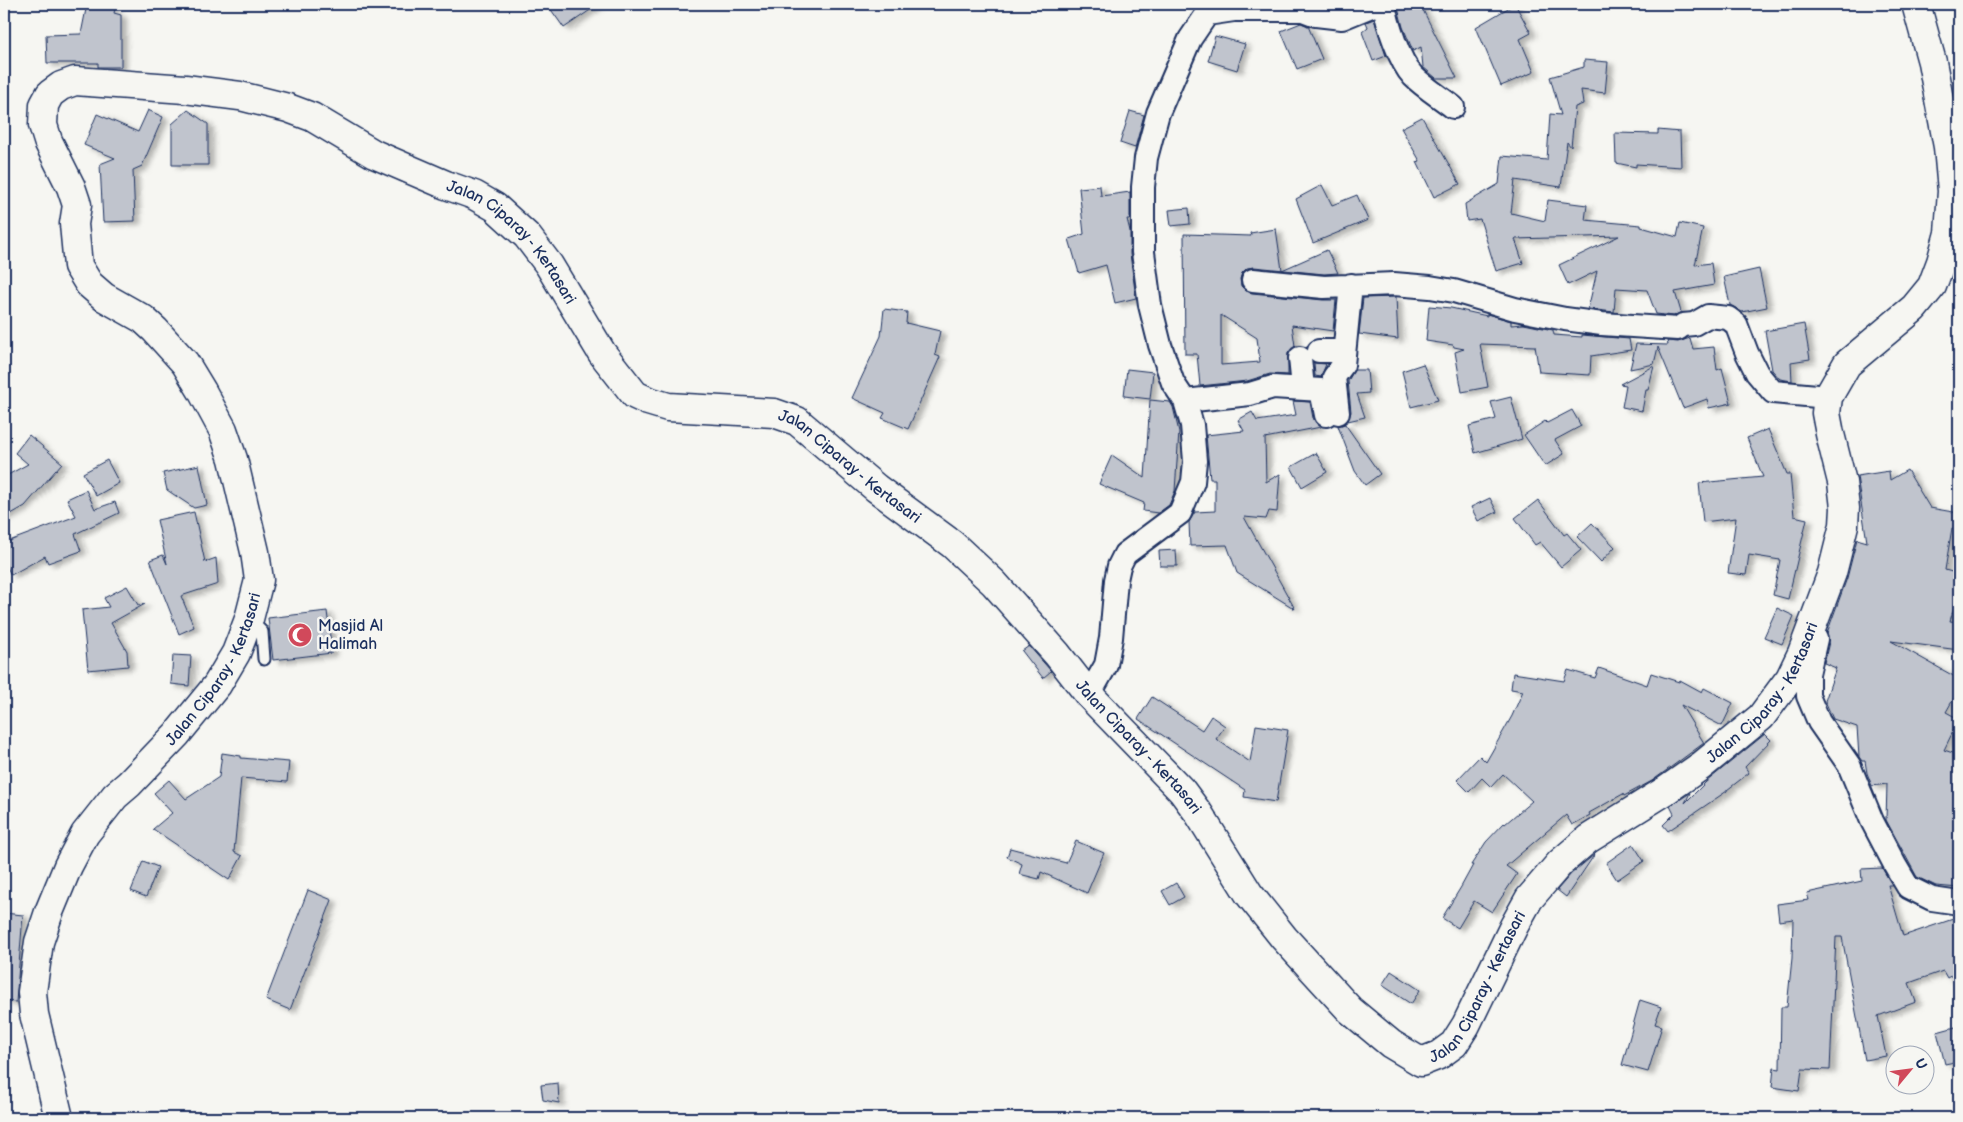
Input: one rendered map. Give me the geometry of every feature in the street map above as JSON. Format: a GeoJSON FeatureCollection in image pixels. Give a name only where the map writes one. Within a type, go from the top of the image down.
{"type":"FeatureCollection","features":[{"type":"Feature","properties":{"kind":"main road","name":"Jalan Ciparay - Kertasari"},"geometry":{"type":"LineString","coordinates":[[59,1118],[34,1014],[32,992],[39,942],[49,912],[68,866],[85,834],[115,796],[177,734],[217,685],[236,653],[249,619],[258,580],[255,552],[233,459],[223,430],[185,363],[143,319],[104,297],[88,284],[78,266],[74,224],[77,206],[71,187],[48,141],[43,125],[44,105],[50,94],[61,86],[75,81],[185,89],[240,96],[288,108],[312,117],[374,154],[474,195],[495,207],[526,236],[549,266],[602,353],[635,395],[648,401],[668,406],[774,413],[797,421],[876,488],[952,544],[994,583],[1057,654],[1089,695],[1182,791],[1250,894],[1284,938],[1350,1010],[1391,1044],[1421,1062],[1439,1055],[1454,1044],[1466,1025],[1529,899],[1560,863],[1588,839],[1686,776],[1761,717],[1790,678],[1802,653],[1832,573],[1844,525],[1845,508],[1842,482],[1826,413],[1828,398],[1847,364],[1914,308],[1932,286],[1949,233],[1952,191],[1948,147],[1932,62],[1916,4]]}},
{"type":"Feature","properties":{"kind":"street"},"geometry":{"type":"LineString","coordinates":[[1089,695],[1106,665],[1111,638],[1116,580],[1125,554],[1141,540],[1180,513],[1193,482],[1195,461],[1192,425],[1186,401],[1173,383],[1160,344],[1150,305],[1143,252],[1143,187],[1146,158],[1158,113],[1190,38],[1207,14],[1234,10],[1303,10],[1316,15],[1342,18],[1376,4]]}},
{"type":"Feature","properties":{"kind":"street"},"geometry":{"type":"LineString","coordinates":[[1384,4],[1387,20],[1400,53],[1412,75],[1453,107]]}},
{"type":"Feature","properties":{"kind":"street"},"geometry":{"type":"LineString","coordinates":[[1253,280],[1324,287],[1394,284],[1454,291],[1515,309],[1602,324],[1678,328],[1683,325],[1694,324],[1708,316],[1728,318],[1736,324],[1757,373],[1773,392],[1828,398]]}},
{"type":"Feature","properties":{"kind":"street"},"geometry":{"type":"LineString","coordinates":[[1186,401],[1250,394],[1274,387],[1303,388],[1321,390],[1333,417],[1334,377],[1342,365],[1351,285]]}},
{"type":"Feature","properties":{"kind":"street"},"geometry":{"type":"LineString","coordinates":[[1303,388],[1310,355],[1343,351]]}},
{"type":"Feature","properties":{"kind":"street"},"geometry":{"type":"LineString","coordinates":[[1814,624],[1816,639],[1808,674],[1808,696],[1819,722],[1849,765],[1872,821],[1908,887],[1932,899],[1959,903]]}},
{"type":"Feature","properties":{"kind":"lane"},"geometry":{"type":"LineString","coordinates":[[249,619],[262,632],[264,660]]}},
{"type":"Feature","properties":{"kind":"building"},"geometry":{"type":"Polygon","coordinates":[[[87,4],[115,9],[114,13],[121,15],[121,67],[98,67],[98,63],[47,63],[46,35],[81,34],[87,4]]]}},
{"type":"Feature","properties":{"kind":"building"},"geometry":{"type":"Polygon","coordinates":[[[547,4],[599,4],[564,28],[547,4]]]}},
{"type":"Feature","properties":{"kind":"building"},"geometry":{"type":"Polygon","coordinates":[[[1397,4],[1420,4],[1457,78],[1436,78],[1423,67],[1421,47],[1413,51],[1403,27],[1397,4]]]}},
{"type":"Feature","properties":{"kind":"building"},"geometry":{"type":"Polygon","coordinates":[[[1515,4],[1531,33],[1520,39],[1534,72],[1501,86],[1476,27],[1515,4]]]}},
{"type":"Feature","properties":{"kind":"building"},"geometry":{"type":"Polygon","coordinates":[[[1374,19],[1386,56],[1373,61],[1362,32],[1368,27],[1366,22],[1374,19]]]}},
{"type":"Feature","properties":{"kind":"building"},"geometry":{"type":"Polygon","coordinates":[[[1301,23],[1308,26],[1322,59],[1297,69],[1281,31],[1301,23]]]}},
{"type":"Feature","properties":{"kind":"building"},"geometry":{"type":"Polygon","coordinates":[[[1215,36],[1245,44],[1237,70],[1208,61],[1215,36]]]}},
{"type":"Feature","properties":{"kind":"building"},"geometry":{"type":"Polygon","coordinates":[[[1584,60],[1608,62],[1605,93],[1581,90],[1583,104],[1575,107],[1571,147],[1567,142],[1561,187],[1515,180],[1511,213],[1545,221],[1548,200],[1587,205],[1585,220],[1641,225],[1641,227],[1677,237],[1680,223],[1703,228],[1695,265],[1711,263],[1714,285],[1675,292],[1681,312],[1674,316],[1656,314],[1647,290],[1616,288],[1614,312],[1588,309],[1597,271],[1568,285],[1559,265],[1619,236],[1515,239],[1523,263],[1496,271],[1480,219],[1467,221],[1465,204],[1499,184],[1502,156],[1547,160],[1550,114],[1561,115],[1550,77],[1584,67],[1584,60]]]}},
{"type":"Feature","properties":{"kind":"building"},"geometry":{"type":"Polygon","coordinates":[[[148,110],[163,117],[142,166],[133,170],[135,221],[103,222],[100,164],[115,158],[84,145],[97,114],[138,132],[148,110]]]}},
{"type":"Feature","properties":{"kind":"building"},"geometry":{"type":"Polygon","coordinates":[[[188,110],[208,124],[208,165],[172,165],[172,124],[188,110]]]}},
{"type":"Feature","properties":{"kind":"building"},"geometry":{"type":"Polygon","coordinates":[[[1130,111],[1144,115],[1135,148],[1120,143],[1130,111]]]}},
{"type":"Feature","properties":{"kind":"building"},"geometry":{"type":"Polygon","coordinates":[[[1422,117],[1460,184],[1434,197],[1417,162],[1420,161],[1401,128],[1422,117]]]}},
{"type":"Feature","properties":{"kind":"building"},"geometry":{"type":"Polygon","coordinates":[[[1658,130],[1680,132],[1681,167],[1636,164],[1636,167],[1616,163],[1615,133],[1658,134],[1658,130]]]}},
{"type":"Feature","properties":{"kind":"building"},"geometry":{"type":"Polygon","coordinates":[[[1322,185],[1332,205],[1357,195],[1368,220],[1313,243],[1296,199],[1322,185]]]}},
{"type":"Feature","properties":{"kind":"building"},"geometry":{"type":"Polygon","coordinates":[[[1100,186],[1101,196],[1130,192],[1130,219],[1127,219],[1130,231],[1130,254],[1136,298],[1115,303],[1106,265],[1079,273],[1069,239],[1084,234],[1079,188],[1100,186]]]}},
{"type":"Feature","properties":{"kind":"building"},"geometry":{"type":"Polygon","coordinates":[[[1189,208],[1190,224],[1171,226],[1169,210],[1189,208]]]}},
{"type":"Feature","properties":{"kind":"building"},"geometry":{"type":"Polygon","coordinates":[[[1276,229],[1282,270],[1247,268],[1242,273],[1240,279],[1241,286],[1246,291],[1252,293],[1336,300],[1333,331],[1292,325],[1295,346],[1288,353],[1288,375],[1270,374],[1247,381],[1200,386],[1197,354],[1185,354],[1184,234],[1251,236],[1250,233],[1276,229]],[[1221,315],[1221,365],[1260,362],[1257,338],[1221,315]]]}},
{"type":"Feature","properties":{"kind":"building"},"geometry":{"type":"Polygon","coordinates":[[[1327,250],[1338,273],[1324,274],[1282,270],[1327,250]]]}},
{"type":"Feature","properties":{"kind":"building"},"geometry":{"type":"Polygon","coordinates":[[[1759,269],[1767,307],[1742,312],[1730,305],[1724,277],[1759,269]]]}},
{"type":"Feature","properties":{"kind":"building"},"geometry":{"type":"Polygon","coordinates":[[[1396,297],[1398,339],[1359,334],[1363,298],[1396,297]]]}},
{"type":"Feature","properties":{"kind":"building"},"geometry":{"type":"Polygon","coordinates":[[[1429,306],[1451,308],[1487,316],[1487,314],[1511,321],[1511,325],[1524,324],[1553,330],[1554,335],[1629,339],[1631,350],[1591,356],[1590,375],[1539,372],[1535,346],[1480,344],[1488,387],[1462,392],[1455,352],[1464,349],[1454,347],[1453,345],[1426,341],[1429,306]]]}},
{"type":"Feature","properties":{"kind":"building"},"geometry":{"type":"Polygon","coordinates":[[[884,309],[907,312],[906,323],[940,331],[935,355],[940,357],[908,429],[882,418],[885,413],[852,398],[881,336],[884,309]]]}},
{"type":"Feature","properties":{"kind":"building"},"geometry":{"type":"Polygon","coordinates":[[[1804,324],[1810,359],[1791,362],[1792,381],[1780,379],[1772,370],[1765,331],[1804,324]]]}},
{"type":"Feature","properties":{"kind":"building"},"geometry":{"type":"Polygon","coordinates":[[[1690,338],[1693,349],[1714,347],[1717,370],[1722,368],[1731,403],[1709,408],[1707,399],[1683,408],[1658,347],[1654,364],[1630,369],[1636,344],[1668,345],[1667,341],[1678,342],[1690,338]]]}},
{"type":"Feature","properties":{"kind":"building"},"geometry":{"type":"Polygon","coordinates":[[[1314,363],[1326,364],[1321,377],[1315,376],[1314,363]]]}},
{"type":"Feature","properties":{"kind":"building"},"geometry":{"type":"Polygon","coordinates":[[[1423,364],[1438,400],[1411,407],[1402,371],[1423,364]]]}},
{"type":"Feature","properties":{"kind":"building"},"geometry":{"type":"Polygon","coordinates":[[[1654,366],[1648,390],[1646,390],[1642,411],[1622,407],[1626,385],[1620,384],[1654,366]]]}},
{"type":"Feature","properties":{"kind":"building"},"geometry":{"type":"Polygon","coordinates":[[[1127,369],[1153,372],[1150,399],[1124,396],[1127,369]]]}},
{"type":"Feature","properties":{"kind":"building"},"geometry":{"type":"Polygon","coordinates":[[[1354,370],[1367,370],[1369,393],[1357,394],[1365,417],[1348,421],[1351,412],[1348,381],[1354,370]]]}},
{"type":"Feature","properties":{"kind":"building"},"geometry":{"type":"Polygon","coordinates":[[[1511,397],[1522,439],[1475,453],[1469,426],[1496,419],[1491,402],[1511,397]]]}},
{"type":"Feature","properties":{"kind":"building"},"geometry":{"type":"Polygon","coordinates":[[[1150,400],[1170,402],[1179,432],[1175,491],[1169,505],[1158,513],[1143,511],[1144,503],[1099,484],[1112,455],[1145,478],[1150,400]]]}},
{"type":"Feature","properties":{"kind":"building"},"geometry":{"type":"Polygon","coordinates":[[[1293,401],[1310,402],[1313,418],[1321,427],[1265,438],[1266,482],[1280,474],[1277,512],[1269,511],[1266,519],[1244,517],[1295,609],[1237,573],[1227,545],[1190,546],[1189,522],[1195,512],[1215,511],[1215,479],[1210,479],[1206,435],[1244,431],[1238,420],[1252,412],[1257,421],[1296,415],[1293,401]]]}},
{"type":"Feature","properties":{"kind":"building"},"geometry":{"type":"Polygon","coordinates":[[[1572,410],[1581,426],[1555,440],[1564,454],[1545,466],[1524,435],[1545,421],[1547,423],[1572,410]]]}},
{"type":"Feature","properties":{"kind":"building"},"geometry":{"type":"Polygon","coordinates":[[[1345,424],[1380,474],[1365,485],[1355,471],[1338,426],[1345,424]]]}},
{"type":"Feature","properties":{"kind":"building"},"geometry":{"type":"Polygon","coordinates":[[[1768,429],[1787,474],[1790,474],[1794,516],[1807,519],[1788,599],[1773,595],[1780,560],[1749,555],[1746,575],[1728,573],[1736,518],[1703,522],[1699,483],[1763,477],[1747,438],[1768,429]]]}},
{"type":"Feature","properties":{"kind":"building"},"geometry":{"type":"Polygon","coordinates":[[[29,435],[62,463],[25,506],[4,518],[4,477],[28,464],[15,453],[29,435]]]}},
{"type":"Feature","properties":{"kind":"building"},"geometry":{"type":"Polygon","coordinates":[[[1316,453],[1327,472],[1302,487],[1291,467],[1316,453]]]}},
{"type":"Feature","properties":{"kind":"building"},"geometry":{"type":"Polygon","coordinates":[[[107,460],[119,483],[96,496],[83,473],[107,460]]]}},
{"type":"Feature","properties":{"kind":"building"},"geometry":{"type":"Polygon","coordinates":[[[199,465],[207,505],[194,508],[167,490],[163,473],[199,465]]]}},
{"type":"Feature","properties":{"kind":"building"},"geometry":{"type":"Polygon","coordinates":[[[1907,470],[1930,508],[1959,513],[1959,530],[1952,528],[1945,570],[1959,574],[1959,590],[1950,621],[1959,622],[1959,650],[1891,641],[1959,679],[1959,689],[1946,712],[1959,719],[1944,750],[1959,755],[1959,888],[1936,886],[1917,877],[1886,820],[1887,784],[1872,786],[1865,761],[1862,761],[1859,757],[1857,727],[1833,719],[1825,701],[1836,668],[1824,663],[1829,642],[1827,633],[1847,578],[1857,539],[1867,542],[1857,476],[1889,471],[1890,480],[1907,470]]]}},
{"type":"Feature","properties":{"kind":"building"},"geometry":{"type":"Polygon","coordinates":[[[86,490],[95,509],[115,502],[119,513],[75,534],[81,551],[48,563],[45,556],[11,575],[4,561],[4,543],[76,516],[67,499],[86,490]]]}},
{"type":"Feature","properties":{"kind":"building"},"geometry":{"type":"Polygon","coordinates":[[[1490,498],[1497,512],[1478,521],[1471,507],[1490,498]]]}},
{"type":"Feature","properties":{"kind":"building"},"geometry":{"type":"Polygon","coordinates":[[[1538,500],[1564,535],[1567,533],[1581,550],[1561,567],[1540,542],[1535,545],[1515,518],[1538,500]]]}},
{"type":"Feature","properties":{"kind":"building"},"geometry":{"type":"Polygon","coordinates":[[[194,512],[205,562],[216,558],[218,584],[181,596],[194,627],[179,634],[150,560],[163,555],[167,564],[157,520],[194,512]]]}},
{"type":"Feature","properties":{"kind":"building"},"geometry":{"type":"Polygon","coordinates":[[[1592,523],[1615,547],[1601,562],[1577,537],[1592,523]]]}},
{"type":"Feature","properties":{"kind":"building"},"geometry":{"type":"Polygon","coordinates":[[[1176,550],[1177,566],[1160,566],[1159,551],[1176,550]]]}},
{"type":"Feature","properties":{"kind":"building"},"geometry":{"type":"Polygon","coordinates":[[[127,586],[138,605],[145,604],[111,623],[127,651],[128,666],[88,670],[82,610],[109,607],[104,598],[127,586]]]}},
{"type":"Feature","properties":{"kind":"building"},"geometry":{"type":"Polygon","coordinates":[[[1777,608],[1794,616],[1782,644],[1764,637],[1777,608]]]}},
{"type":"Feature","properties":{"kind":"building","name":"Masjid Al Halimah"},"geometry":{"type":"Polygon","coordinates":[[[327,611],[332,653],[273,660],[268,618],[327,611]]]}},
{"type":"Feature","properties":{"kind":"building"},"geometry":{"type":"Polygon","coordinates":[[[1029,646],[1051,671],[1043,678],[1022,651],[1029,646]]]}},
{"type":"Feature","properties":{"kind":"building"},"geometry":{"type":"Polygon","coordinates":[[[173,655],[191,656],[189,686],[171,684],[173,655]]]}},
{"type":"Feature","properties":{"kind":"building"},"geometry":{"type":"Polygon","coordinates":[[[1599,668],[1647,685],[1651,673],[1679,682],[1680,680],[1702,692],[1704,688],[1733,703],[1722,726],[1681,705],[1704,743],[1652,781],[1624,796],[1623,794],[1572,825],[1566,815],[1506,866],[1517,874],[1492,912],[1474,901],[1458,928],[1442,918],[1473,865],[1471,865],[1486,842],[1504,823],[1532,801],[1503,774],[1491,787],[1482,778],[1469,792],[1457,780],[1480,756],[1486,762],[1512,716],[1523,691],[1511,689],[1513,673],[1564,681],[1568,670],[1595,678],[1599,668]]]}},
{"type":"Feature","properties":{"kind":"building"},"geometry":{"type":"Polygon","coordinates":[[[1152,697],[1202,730],[1211,716],[1225,726],[1216,739],[1250,762],[1256,725],[1288,730],[1276,802],[1244,797],[1245,790],[1138,719],[1152,697]]]}},
{"type":"Feature","properties":{"kind":"building"},"geometry":{"type":"Polygon","coordinates":[[[1765,734],[1771,740],[1745,767],[1749,773],[1727,791],[1668,831],[1663,825],[1674,814],[1670,806],[1690,793],[1685,803],[1706,782],[1765,734]]]}},
{"type":"Feature","properties":{"kind":"building"},"geometry":{"type":"Polygon","coordinates":[[[222,753],[241,756],[241,758],[289,762],[287,782],[241,778],[234,852],[242,856],[229,880],[153,829],[172,813],[154,793],[169,780],[186,799],[219,777],[222,753]]]}},
{"type":"Feature","properties":{"kind":"building"},"geometry":{"type":"Polygon","coordinates":[[[1076,841],[1104,853],[1087,893],[1041,872],[1039,879],[1019,874],[1022,864],[1007,857],[1010,848],[1066,863],[1076,841]]]}},
{"type":"Feature","properties":{"kind":"building"},"geometry":{"type":"Polygon","coordinates":[[[1633,844],[1644,861],[1617,880],[1606,863],[1633,844]]]}},
{"type":"Feature","properties":{"kind":"building"},"geometry":{"type":"Polygon","coordinates":[[[1595,854],[1566,897],[1557,890],[1571,874],[1595,854]]]}},
{"type":"Feature","properties":{"kind":"building"},"geometry":{"type":"Polygon","coordinates":[[[143,861],[158,867],[146,897],[131,891],[143,861]]]}},
{"type":"Feature","properties":{"kind":"building"},"geometry":{"type":"Polygon","coordinates":[[[1882,868],[1892,885],[1888,885],[1903,936],[1959,917],[1959,971],[1947,978],[1943,971],[1909,983],[1916,1002],[1878,1016],[1886,1056],[1865,1060],[1842,937],[1836,937],[1830,1070],[1802,1069],[1799,1091],[1772,1087],[1774,1068],[1780,1069],[1781,1007],[1787,1007],[1792,958],[1793,919],[1779,921],[1777,904],[1809,900],[1807,893],[1862,881],[1861,869],[1882,868]]]}},
{"type":"Feature","properties":{"kind":"building"},"geometry":{"type":"Polygon","coordinates":[[[1176,883],[1184,897],[1170,905],[1162,891],[1176,883]]]}},
{"type":"Feature","properties":{"kind":"building"},"geometry":{"type":"Polygon","coordinates":[[[308,890],[332,900],[290,1010],[266,1000],[308,890]]]}},
{"type":"Feature","properties":{"kind":"building"},"geometry":{"type":"Polygon","coordinates":[[[4,913],[23,915],[16,1002],[4,1001],[4,913]]]}},
{"type":"Feature","properties":{"kind":"building"},"geometry":{"type":"Polygon","coordinates":[[[1391,971],[1420,990],[1411,1004],[1382,985],[1391,971]]]}},
{"type":"Feature","properties":{"kind":"building"},"geometry":{"type":"Polygon","coordinates":[[[1640,1000],[1661,1007],[1655,1024],[1662,1026],[1648,1072],[1622,1065],[1640,1000]]]}},
{"type":"Feature","properties":{"kind":"building"},"geometry":{"type":"Polygon","coordinates":[[[1959,1026],[1959,1061],[1945,1064],[1937,1032],[1959,1026]]]}},
{"type":"Feature","properties":{"kind":"building"},"geometry":{"type":"Polygon","coordinates":[[[558,1083],[559,1103],[543,1100],[541,1085],[558,1083]]]}},
{"type":"Feature","properties":{"kind":"place","name":"Masjid Al Halimah"},"geometry":{"type":"Point","coordinates":[300,635]}}]}
